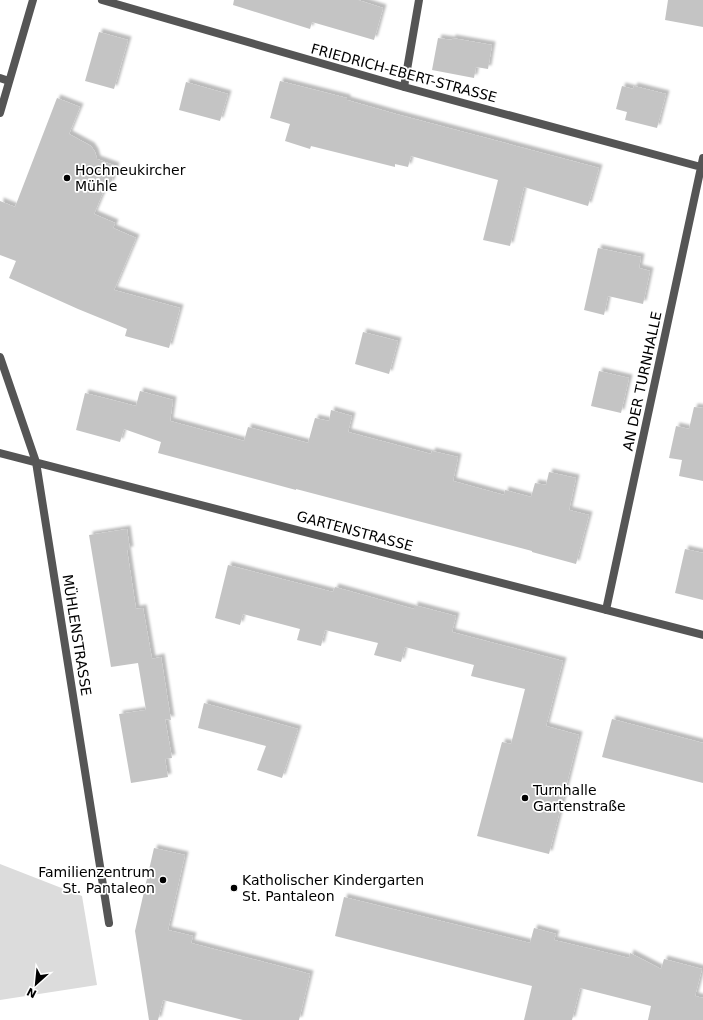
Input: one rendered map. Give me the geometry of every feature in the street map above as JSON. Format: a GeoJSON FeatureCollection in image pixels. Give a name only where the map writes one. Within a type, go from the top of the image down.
{"type":"FeatureCollection","features":[{"type":"Feature","properties":{"kind":"street"},"geometry":{"type":"LineString","coordinates":[[0,114],[33,0]]}},
{"type":"Feature","properties":{"kind":"street","name":"FRIEDRICH-EBERT-STRASSE"},"geometry":{"type":"LineString","coordinates":[[102,0],[120,3],[404,87],[701,167]]}},
{"type":"Feature","properties":{"kind":"street"},"geometry":{"type":"LineString","coordinates":[[404,87],[419,0]]}},
{"type":"Feature","properties":{"kind":"street"},"geometry":{"type":"LineString","coordinates":[[0,78],[9,80]]}},
{"type":"Feature","properties":{"kind":"street","name":"AN DER TURNHALLE"},"geometry":{"type":"LineString","coordinates":[[606,610],[703,158]]}},
{"type":"Feature","properties":{"kind":"street","name":"MÜHLENSTRASSE"},"geometry":{"type":"LineString","coordinates":[[0,357],[36,462],[109,923]]}},
{"type":"Feature","properties":{"kind":"street","name":"GARTENSTRASSE"},"geometry":{"type":"LineString","coordinates":[[0,452],[703,636]]}},
{"type":"Feature","properties":{"kind":"shaded area"},"geometry":{"type":"Polygon","coordinates":[[[0,864],[82,896],[97,985],[0,1000],[0,864]]]}},
{"type":"Feature","properties":{"kind":"building"},"geometry":{"type":"Polygon","coordinates":[[[234,0],[358,0],[383,8],[374,40],[312,22],[310,29],[233,5],[234,0]]]}},
{"type":"Feature","properties":{"kind":"building"},"geometry":{"type":"Polygon","coordinates":[[[668,0],[703,0],[703,27],[665,20],[668,0]]]}},
{"type":"Feature","properties":{"kind":"building"},"geometry":{"type":"Polygon","coordinates":[[[99,32],[128,40],[114,89],[85,81],[99,32]]]}},
{"type":"Feature","properties":{"kind":"building"},"geometry":{"type":"Polygon","coordinates":[[[438,38],[452,40],[452,38],[492,45],[488,69],[476,67],[474,78],[432,70],[438,38]]]}},
{"type":"Feature","properties":{"kind":"building"},"geometry":{"type":"Polygon","coordinates":[[[280,81],[347,98],[347,100],[396,114],[599,168],[588,206],[524,187],[510,246],[483,240],[498,180],[411,156],[408,167],[395,164],[395,167],[311,146],[310,149],[285,141],[290,124],[270,118],[280,81]]]}},
{"type":"Feature","properties":{"kind":"building"},"geometry":{"type":"Polygon","coordinates":[[[186,82],[228,94],[220,121],[179,110],[186,82]]]}},
{"type":"Feature","properties":{"kind":"building"},"geometry":{"type":"Polygon","coordinates":[[[622,86],[633,89],[634,86],[666,94],[657,128],[625,120],[627,112],[616,109],[622,86]]]}},
{"type":"Feature","properties":{"kind":"building"},"geometry":{"type":"Polygon","coordinates":[[[57,98],[80,107],[69,134],[91,146],[97,159],[116,166],[111,183],[106,185],[94,214],[115,223],[113,228],[136,238],[114,290],[180,308],[169,348],[125,336],[127,329],[9,278],[16,261],[0,255],[0,201],[15,207],[57,98]]]}},
{"type":"Feature","properties":{"kind":"building"},"geometry":{"type":"Polygon","coordinates":[[[598,248],[641,257],[639,268],[650,271],[643,304],[608,296],[604,315],[584,310],[598,248]]]}},
{"type":"Feature","properties":{"kind":"building"},"geometry":{"type":"Polygon","coordinates":[[[363,332],[398,341],[389,374],[355,364],[363,332]]]}},
{"type":"Feature","properties":{"kind":"building"},"geometry":{"type":"Polygon","coordinates":[[[599,371],[629,378],[621,413],[591,406],[599,371]]]}},
{"type":"Feature","properties":{"kind":"building"},"geometry":{"type":"Polygon","coordinates":[[[140,391],[173,400],[170,421],[244,441],[248,427],[308,443],[315,418],[329,421],[331,410],[352,416],[348,432],[431,454],[432,451],[458,457],[453,481],[504,495],[505,490],[531,497],[535,483],[546,485],[549,472],[576,478],[569,510],[589,515],[576,564],[532,551],[158,453],[161,442],[124,429],[120,442],[76,430],[85,393],[136,406],[140,391]]]}},
{"type":"Feature","properties":{"kind":"building"},"geometry":{"type":"Polygon","coordinates":[[[694,407],[703,408],[703,481],[679,476],[682,460],[669,458],[676,426],[689,429],[694,407]]]}},
{"type":"Feature","properties":{"kind":"building"},"geometry":{"type":"Polygon","coordinates":[[[127,529],[130,550],[127,550],[136,609],[143,608],[152,659],[161,657],[171,720],[165,719],[172,758],[165,759],[168,777],[131,783],[119,714],[146,710],[138,663],[111,667],[89,535],[127,529]]]}},
{"type":"Feature","properties":{"kind":"building"},"geometry":{"type":"Polygon","coordinates":[[[685,549],[703,553],[703,600],[675,593],[685,549]]]}},
{"type":"Feature","properties":{"kind":"building"},"geometry":{"type":"Polygon","coordinates":[[[228,565],[333,592],[335,587],[414,609],[414,605],[456,616],[452,632],[563,661],[546,726],[579,735],[549,854],[477,836],[502,742],[511,744],[525,689],[471,676],[474,665],[405,647],[401,662],[374,655],[378,643],[325,630],[321,646],[297,640],[300,629],[243,614],[240,625],[215,618],[228,565]]]}},
{"type":"Feature","properties":{"kind":"building"},"geometry":{"type":"Polygon","coordinates":[[[204,703],[298,729],[282,778],[257,770],[266,746],[198,728],[204,703]]]}},
{"type":"Feature","properties":{"kind":"building"},"geometry":{"type":"Polygon","coordinates":[[[612,719],[703,743],[703,783],[602,757],[612,719]]]}},
{"type":"Feature","properties":{"kind":"building"},"geometry":{"type":"Polygon","coordinates":[[[154,848],[185,855],[168,930],[193,936],[191,943],[310,974],[299,1020],[243,1020],[163,1000],[158,1020],[149,1020],[135,931],[154,848]]]}},
{"type":"Feature","properties":{"kind":"building"},"geometry":{"type":"Polygon","coordinates":[[[344,897],[530,943],[534,928],[556,934],[554,940],[629,958],[630,953],[661,969],[664,959],[702,969],[695,996],[703,998],[703,1020],[648,1020],[651,1006],[580,988],[572,1020],[524,1020],[532,986],[335,936],[344,897]]]}},
{"type":"Feature","properties":{"kind":"place","name":"Hochneukircher Mühle"},"geometry":{"type":"Point","coordinates":[67,178]}},
{"type":"Feature","properties":{"kind":"place","name":"Turnhalle Gartenstraße"},"geometry":{"type":"Point","coordinates":[525,798]}},
{"type":"Feature","properties":{"kind":"place","name":"Familienzentrum St. Pantaleon"},"geometry":{"type":"Point","coordinates":[163,880]}},
{"type":"Feature","properties":{"kind":"place","name":"Katholischer Kindergarten St. Pantaleon"},"geometry":{"type":"Point","coordinates":[234,888]}}]}
